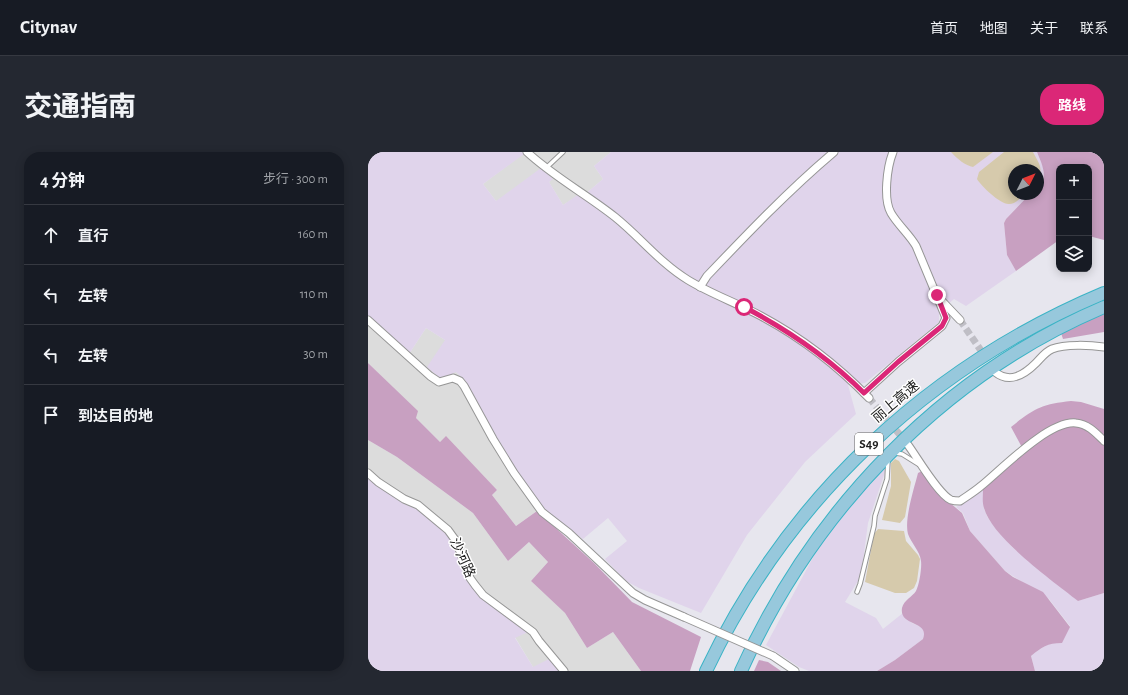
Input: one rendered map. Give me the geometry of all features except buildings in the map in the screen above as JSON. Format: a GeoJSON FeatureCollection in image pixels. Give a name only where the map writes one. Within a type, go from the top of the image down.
{"type":"FeatureCollection","features":[{"type":"Feature","properties":{"kind":"highway","name":"丽上高速"},"geometry":{"type":"LineString","coordinates":[[706,671],[740,607],[786,538],[834,480],[878,436],[925,396],[987,353],[1041,322],[1104,293]]}},
{"type":"Feature","properties":{"kind":"highway","name":"S49"},"geometry":{"type":"LineString","coordinates":[[741,671],[763,625],[802,560],[844,503],[884,459],[937,410],[984,375],[1050,333],[1104,307]]}},
{"type":"Feature","properties":{"kind":"street"},"geometry":{"type":"LineString","coordinates":[[527,152],[546,169],[615,217],[670,268],[700,287],[761,316],[794,336],[836,366],[867,396],[898,362],[942,326],[946,318],[916,246],[910,236],[890,212],[887,172],[893,152]]}},
{"type":"Feature","properties":{"kind":"street"},"geometry":{"type":"LineString","coordinates":[[700,287],[708,276],[771,210],[809,173],[834,152]]}},
{"type":"Feature","properties":{"kind":"street"},"geometry":{"type":"LineString","coordinates":[[937,295],[960,320]]}},
{"type":"Feature","properties":{"kind":"street"},"geometry":{"type":"LineString","coordinates":[[368,320],[392,344],[430,376],[439,382],[453,378],[462,383],[514,473],[545,514],[574,537],[632,592],[645,600],[773,656],[795,671]]}},
{"type":"Feature","properties":{"kind":"street"},"geometry":{"type":"LineString","coordinates":[[995,372],[1004,377],[1018,377],[1035,364],[1048,350],[1053,348],[1078,346],[1104,347]]}},
{"type":"Feature","properties":{"kind":"street"},"geometry":{"type":"LineString","coordinates":[[908,445],[947,497],[951,500],[960,501],[1026,447],[1059,425],[1070,423],[1084,425],[1104,441]]}},
{"type":"Feature","properties":{"kind":"street","name":"沙河路"},"geometry":{"type":"LineString","coordinates":[[368,473],[378,482],[404,499],[418,505],[448,530],[456,541],[470,578],[475,586],[484,595],[533,632],[564,671]]}},
{"type":"Feature","properties":{"kind":"lane"},"geometry":{"type":"LineString","coordinates":[[546,169],[562,152]]}},
{"type":"Feature","properties":{"kind":"lane"},"geometry":{"type":"LineString","coordinates":[[857,592],[874,526],[875,516],[887,479],[889,457],[895,454],[900,454],[917,464],[921,464]]}},
{"type":"Feature","properties":{"kind":"shaded area"},"geometry":{"type":"Polygon","coordinates":[[[368,152],[522,152],[524,154],[483,184],[496,201],[541,168],[553,179],[549,182],[563,205],[579,194],[583,196],[603,179],[594,166],[611,152],[1037,152],[1042,164],[1008,164],[1008,200],[1024,200],[1004,223],[1007,255],[1016,271],[966,306],[954,299],[939,312],[939,322],[865,383],[848,385],[856,414],[805,462],[747,535],[701,613],[639,588],[626,581],[605,559],[627,541],[608,518],[583,539],[541,508],[493,434],[465,380],[456,372],[441,379],[427,367],[445,340],[426,328],[409,354],[368,315],[368,152]]]}},
{"type":"Feature","properties":{"kind":"shaded area"},"geometry":{"type":"Polygon","coordinates":[[[522,152],[611,152],[594,166],[603,179],[583,196],[579,195],[563,205],[549,182],[552,179],[496,201],[483,184],[523,154],[522,152]]]}},
{"type":"Feature","properties":{"kind":"shaded area"},"geometry":{"type":"Polygon","coordinates":[[[951,152],[993,152],[973,167],[961,161],[951,152]]]}},
{"type":"Feature","properties":{"kind":"shaded area"},"geometry":{"type":"Polygon","coordinates":[[[1004,152],[1033,152],[1039,164],[1008,164],[1008,200],[1018,200],[1011,204],[1001,202],[979,182],[977,179],[979,172],[1004,152]]]}},
{"type":"Feature","properties":{"kind":"shaded area"},"geometry":{"type":"Polygon","coordinates":[[[1037,152],[1104,152],[1104,240],[1092,237],[1092,164],[1056,164],[1056,242],[1016,271],[1007,255],[1004,223],[1024,200],[1044,200],[1044,164],[1041,164],[1037,152]]]}},
{"type":"Feature","properties":{"kind":"shaded area"},"geometry":{"type":"Polygon","coordinates":[[[1104,310],[1104,332],[1063,339],[1061,333],[1104,310]]]}},
{"type":"Feature","properties":{"kind":"shaded area"},"geometry":{"type":"Polygon","coordinates":[[[368,315],[409,354],[426,328],[445,340],[456,372],[465,380],[493,434],[541,508],[516,526],[492,495],[497,490],[446,437],[440,442],[416,418],[417,411],[368,363],[368,315]]]}},
{"type":"Feature","properties":{"kind":"shaded area"},"geometry":{"type":"Polygon","coordinates":[[[368,363],[418,411],[416,418],[440,442],[446,436],[497,490],[492,495],[516,526],[537,511],[594,563],[632,602],[701,637],[690,671],[641,671],[613,632],[587,648],[565,613],[531,581],[548,562],[529,542],[508,561],[473,513],[397,457],[368,440],[368,363]]]}},
{"type":"Feature","properties":{"kind":"shaded area"},"geometry":{"type":"Polygon","coordinates":[[[1071,401],[1081,402],[1104,409],[1104,593],[1078,601],[1039,571],[1011,545],[989,520],[983,501],[983,489],[1025,453],[1011,427],[1038,408],[1071,401]]]}},
{"type":"Feature","properties":{"kind":"shaded area"},"geometry":{"type":"Polygon","coordinates":[[[368,440],[397,457],[473,513],[508,561],[529,542],[548,562],[531,581],[565,613],[587,648],[613,632],[641,671],[561,671],[533,667],[515,637],[528,632],[478,594],[421,511],[402,503],[368,478],[368,440]]]}},
{"type":"Feature","properties":{"kind":"shaded area"},"geometry":{"type":"Polygon","coordinates":[[[895,459],[899,461],[911,482],[905,517],[900,523],[882,520],[891,486],[891,463],[895,459]]]}},
{"type":"Feature","properties":{"kind":"shaded area"},"geometry":{"type":"Polygon","coordinates":[[[880,467],[886,469],[868,523],[861,576],[845,602],[876,618],[883,629],[903,613],[912,623],[924,630],[925,635],[923,639],[895,660],[877,671],[809,671],[799,667],[766,645],[817,550],[880,467]]]}},
{"type":"Feature","properties":{"kind":"shaded area"},"geometry":{"type":"Polygon","coordinates":[[[922,471],[943,497],[962,513],[970,531],[1005,571],[1013,577],[1043,592],[1070,627],[1062,643],[1045,646],[1031,656],[1035,671],[877,671],[895,660],[923,639],[924,633],[922,629],[905,618],[902,614],[904,603],[916,591],[920,577],[920,557],[909,537],[907,520],[918,473],[922,471]]]}},
{"type":"Feature","properties":{"kind":"shaded area"},"geometry":{"type":"Polygon","coordinates":[[[368,478],[402,503],[421,511],[447,533],[468,579],[528,632],[515,638],[533,667],[549,659],[561,671],[368,671],[368,478]]]}},
{"type":"Feature","properties":{"kind":"shaded area"},"geometry":{"type":"Polygon","coordinates":[[[983,489],[984,509],[988,518],[1012,547],[1078,601],[1104,593],[1104,671],[1035,671],[1031,656],[1038,650],[1051,643],[1070,626],[1049,599],[1005,571],[970,531],[963,513],[956,507],[983,489]]]}},
{"type":"Feature","properties":{"kind":"shaded area"},"geometry":{"type":"Polygon","coordinates":[[[878,529],[904,531],[906,541],[920,559],[917,581],[914,588],[906,593],[895,593],[865,582],[874,534],[878,529]]]}},
{"type":"Feature","properties":{"kind":"shaded area"},"geometry":{"type":"Polygon","coordinates":[[[759,660],[768,662],[781,671],[754,671],[759,660]]]}},
{"type":"Feature","properties":{"kind":"tunnel"},"geometry":{"type":"LineString","coordinates":[[960,320],[995,371]]}},
{"type":"Feature","properties":{"kind":"tunnel"},"geometry":{"type":"LineString","coordinates":[[869,398],[906,442]]}},
{"type":"Feature","properties":{"kind":"route"},"geometry":{"type":"LineString","coordinates":[[744,307],[778,326],[826,358],[864,393],[898,362],[942,326],[946,316],[937,295]]}}]}
